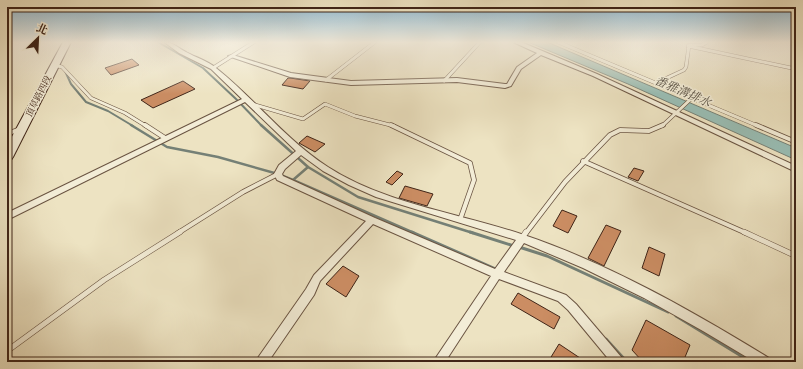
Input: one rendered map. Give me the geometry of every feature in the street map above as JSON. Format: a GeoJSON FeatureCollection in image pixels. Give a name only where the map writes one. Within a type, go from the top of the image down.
{"type":"FeatureCollection","features":[{"type":"Feature","properties":{"kind":"street","name":"頂草路四段"},"geometry":{"type":"LineString","coordinates":[[7,157],[57,59]]}},
{"type":"Feature","properties":{"kind":"street"},"geometry":{"type":"LineString","coordinates":[[195,59],[213,68],[244,102],[315,163],[342,180],[412,206],[522,238],[580,262],[652,295],[766,362]]}},
{"type":"Feature","properties":{"kind":"street"},"geometry":{"type":"LineString","coordinates":[[241,59],[290,75],[351,83],[457,80],[505,86],[509,84],[519,68],[531,59]]}},
{"type":"Feature","properties":{"kind":"street"},"geometry":{"type":"LineString","coordinates":[[556,59],[595,75],[796,169]]}},
{"type":"Feature","properties":{"kind":"street"},"geometry":{"type":"LineString","coordinates":[[7,217],[165,138],[244,102]]}},
{"type":"Feature","properties":{"kind":"street"},"geometry":{"type":"LineString","coordinates":[[301,151],[282,167],[278,174],[280,178],[497,274],[562,298],[572,307],[618,362]]}},
{"type":"Feature","properties":{"kind":"street"},"geometry":{"type":"LineString","coordinates":[[261,362],[310,292],[317,278],[372,220]]}},
{"type":"Feature","properties":{"kind":"street"},"geometry":{"type":"LineString","coordinates":[[439,362],[522,238]]}},
{"type":"Feature","properties":{"kind":"lane"},"geometry":{"type":"LineString","coordinates":[[213,68],[226,59]]}},
{"type":"Feature","properties":{"kind":"lane"},"geometry":{"type":"LineString","coordinates":[[326,80],[353,59]]}},
{"type":"Feature","properties":{"kind":"lane"},"geometry":{"type":"LineString","coordinates":[[444,81],[464,59]]}},
{"type":"Feature","properties":{"kind":"lane"},"geometry":{"type":"LineString","coordinates":[[599,59],[796,142]]}},
{"type":"Feature","properties":{"kind":"lane"},"geometry":{"type":"LineString","coordinates":[[656,83],[684,70],[687,59]]}},
{"type":"Feature","properties":{"kind":"lane"},"geometry":{"type":"LineString","coordinates":[[750,59],[796,69]]}},
{"type":"Feature","properties":{"kind":"lane"},"geometry":{"type":"LineString","coordinates":[[54,65],[62,67],[91,98],[125,113],[165,138]]}},
{"type":"Feature","properties":{"kind":"lane"},"geometry":{"type":"LineString","coordinates":[[522,238],[583,161],[617,130],[635,129],[651,131],[659,128],[692,98]]}},
{"type":"Feature","properties":{"kind":"lane"},"geometry":{"type":"LineString","coordinates":[[244,102],[303,119],[325,104],[355,116],[391,125],[470,163],[474,180],[460,220]]}},
{"type":"Feature","properties":{"kind":"lane"},"geometry":{"type":"LineString","coordinates":[[7,134],[22,128]]}},
{"type":"Feature","properties":{"kind":"lane"},"geometry":{"type":"LineString","coordinates":[[583,161],[665,196],[796,256]]}},
{"type":"Feature","properties":{"kind":"lane"},"geometry":{"type":"LineString","coordinates":[[7,351],[104,280],[243,192],[278,174]]}},
{"type":"Feature","properties":{"kind":"water"},"geometry":{"type":"Polygon","coordinates":[[[569,59],[587,59],[796,148],[796,160],[628,84],[569,59]]]}},
{"type":"Feature","properties":{"kind":"building"},"geometry":{"type":"Polygon","coordinates":[[[131,59],[139,65],[111,75],[105,68],[131,59]]]}},
{"type":"Feature","properties":{"kind":"building"},"geometry":{"type":"Polygon","coordinates":[[[288,78],[310,81],[303,89],[282,85],[288,78]]]}},
{"type":"Feature","properties":{"kind":"building"},"geometry":{"type":"Polygon","coordinates":[[[183,81],[195,89],[153,108],[141,100],[183,81]]]}},
{"type":"Feature","properties":{"kind":"building"},"geometry":{"type":"Polygon","coordinates":[[[307,136],[325,144],[315,152],[299,143],[307,136]]]}},
{"type":"Feature","properties":{"kind":"building"},"geometry":{"type":"Polygon","coordinates":[[[634,168],[644,171],[638,181],[628,177],[634,168]]]}},
{"type":"Feature","properties":{"kind":"building"},"geometry":{"type":"Polygon","coordinates":[[[397,171],[403,174],[392,185],[386,182],[397,171]]]}},
{"type":"Feature","properties":{"kind":"building"},"geometry":{"type":"Polygon","coordinates":[[[405,186],[433,194],[427,206],[399,198],[405,186]]]}},
{"type":"Feature","properties":{"kind":"building"},"geometry":{"type":"Polygon","coordinates":[[[562,210],[577,216],[568,233],[553,226],[562,210]]]}},
{"type":"Feature","properties":{"kind":"building"},"geometry":{"type":"Polygon","coordinates":[[[606,225],[621,231],[604,266],[588,258],[606,225]]]}},
{"type":"Feature","properties":{"kind":"building"},"geometry":{"type":"Polygon","coordinates":[[[649,247],[665,254],[659,276],[642,268],[649,247]]]}},
{"type":"Feature","properties":{"kind":"building"},"geometry":{"type":"Polygon","coordinates":[[[343,266],[359,276],[346,297],[326,284],[343,266]]]}},
{"type":"Feature","properties":{"kind":"building"},"geometry":{"type":"Polygon","coordinates":[[[518,293],[560,317],[554,329],[511,304],[518,293]]]}},
{"type":"Feature","properties":{"kind":"building"},"geometry":{"type":"Polygon","coordinates":[[[646,320],[690,345],[683,362],[643,362],[632,350],[646,320]]]}},
{"type":"Feature","properties":{"kind":"building"},"geometry":{"type":"Polygon","coordinates":[[[559,344],[586,362],[548,362],[559,344]]]}},
{"type":"Feature","properties":{"kind":"waterway"},"geometry":{"type":"LineString","coordinates":[[188,59],[203,68],[261,125]]}},
{"type":"Feature","properties":{"kind":"waterway"},"geometry":{"type":"LineString","coordinates":[[65,71],[71,84],[86,102],[108,111],[133,126]]}},
{"type":"Feature","properties":{"kind":"waterway"},"geometry":{"type":"LineString","coordinates":[[131,125],[167,147],[218,157],[278,174]]}},
{"type":"Feature","properties":{"kind":"waterway"},"geometry":{"type":"LineString","coordinates":[[261,125],[308,167]]}},
{"type":"Feature","properties":{"kind":"waterway"},"geometry":{"type":"LineString","coordinates":[[293,180],[308,167]]}},
{"type":"Feature","properties":{"kind":"waterway"},"geometry":{"type":"LineString","coordinates":[[308,167],[358,197],[473,233]]}},
{"type":"Feature","properties":{"kind":"waterway"},"geometry":{"type":"LineString","coordinates":[[283,176],[293,180]]}},
{"type":"Feature","properties":{"kind":"waterway"},"geometry":{"type":"LineString","coordinates":[[293,180],[414,233]]}},
{"type":"Feature","properties":{"kind":"waterway"},"geometry":{"type":"LineString","coordinates":[[412,232],[498,270]]}},
{"type":"Feature","properties":{"kind":"waterway"},"geometry":{"type":"LineString","coordinates":[[470,232],[514,246]]}},
{"type":"Feature","properties":{"kind":"waterway"},"geometry":{"type":"LineString","coordinates":[[519,247],[547,256],[668,312]]}},
{"type":"Feature","properties":{"kind":"waterway"},"geometry":{"type":"LineString","coordinates":[[676,316],[751,362]]}},
{"type":"Feature","properties":{"kind":"waterway"},"geometry":{"type":"LineString","coordinates":[[606,339],[627,362]]}},
{"type":"Feature","properties":{"kind":"water label","name":"番雅溝排水"},"geometry":{"type":"Point","coordinates":[683,91]}}]}
